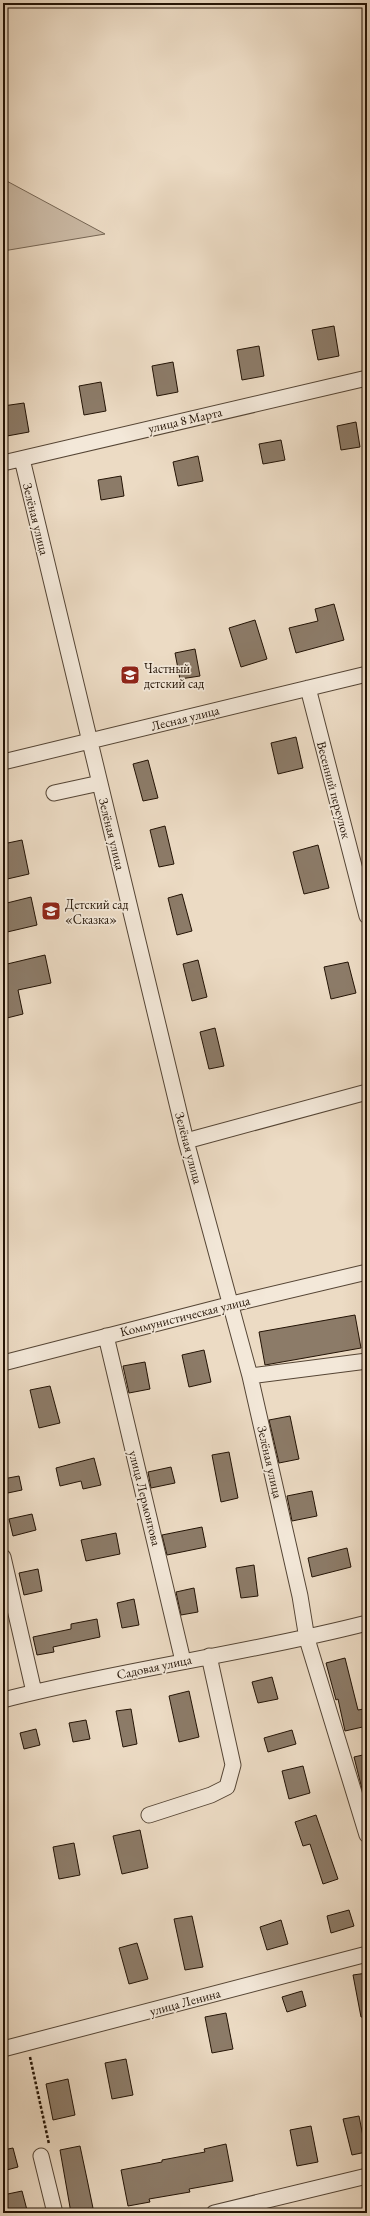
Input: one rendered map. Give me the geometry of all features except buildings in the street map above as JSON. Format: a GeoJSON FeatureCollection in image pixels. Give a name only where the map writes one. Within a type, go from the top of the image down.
{"type":"FeatureCollection","features":[{"type":"Feature","properties":{"kind":"street","name":"улица 8 Марта"},"geometry":{"type":"LineString","coordinates":[[3,463],[367,378]]}},
{"type":"Feature","properties":{"kind":"street","name":"Зелёная улица"},"geometry":{"type":"LineString","coordinates":[[22,459],[186,1141],[232,1304],[250,1376],[300,1596],[307,1639],[367,1835]]}},
{"type":"Feature","properties":{"kind":"street","name":"Лесная улица"},"geometry":{"type":"LineString","coordinates":[[3,762],[367,674]]}},
{"type":"Feature","properties":{"kind":"street","name":"Весенний переулок"},"geometry":{"type":"LineString","coordinates":[[308,688],[367,916]]}},
{"type":"Feature","properties":{"kind":"street"},"geometry":{"type":"LineString","coordinates":[[54,793],[100,783]]}},
{"type":"Feature","properties":{"kind":"street"},"geometry":{"type":"LineString","coordinates":[[186,1141],[367,1092]]}},
{"type":"Feature","properties":{"kind":"street","name":"Коммунистическая улица"},"geometry":{"type":"LineString","coordinates":[[3,1363],[232,1304],[367,1272]]}},
{"type":"Feature","properties":{"kind":"street","name":"улица Лермонтова"},"geometry":{"type":"LineString","coordinates":[[106,1336],[183,1661]]}},
{"type":"Feature","properties":{"kind":"street"},"geometry":{"type":"LineString","coordinates":[[250,1376],[367,1361]]}},
{"type":"Feature","properties":{"kind":"street"},"geometry":{"type":"LineString","coordinates":[[3,1557],[34,1692]]}},
{"type":"Feature","properties":{"kind":"street","name":"Садовая улица"},"geometry":{"type":"LineString","coordinates":[[3,1700],[34,1692],[183,1661],[307,1639],[367,1623]]}},
{"type":"Feature","properties":{"kind":"street"},"geometry":{"type":"LineString","coordinates":[[150,1815],[211,1795],[227,1787],[232,1776],[233,1765],[208,1656]]}},
{"type":"Feature","properties":{"kind":"street","name":"улица Ленина"},"geometry":{"type":"LineString","coordinates":[[3,2049],[367,1954]]}},
{"type":"Feature","properties":{"kind":"street"},"geometry":{"type":"LineString","coordinates":[[41,2156],[55,2213]]}},
{"type":"Feature","properties":{"kind":"street"},"geometry":{"type":"LineString","coordinates":[[214,2213],[367,2176]]}},
{"type":"Feature","properties":{"kind":"path"},"geometry":{"type":"LineString","coordinates":[[28,2043],[51,2152],[41,2156]]}},
{"type":"Feature","properties":{"kind":"shaded area"},"geometry":{"type":"Polygon","coordinates":[[[3,179],[105,234],[3,251],[3,179]]]}},
{"type":"Feature","properties":{"kind":"place","name":"Частный детский сад"},"geometry":{"type":"Point","coordinates":[130,675]}},
{"type":"Feature","properties":{"kind":"place","name":"Детский сад «Сказка»"},"geometry":{"type":"Point","coordinates":[51,911]}}]}
